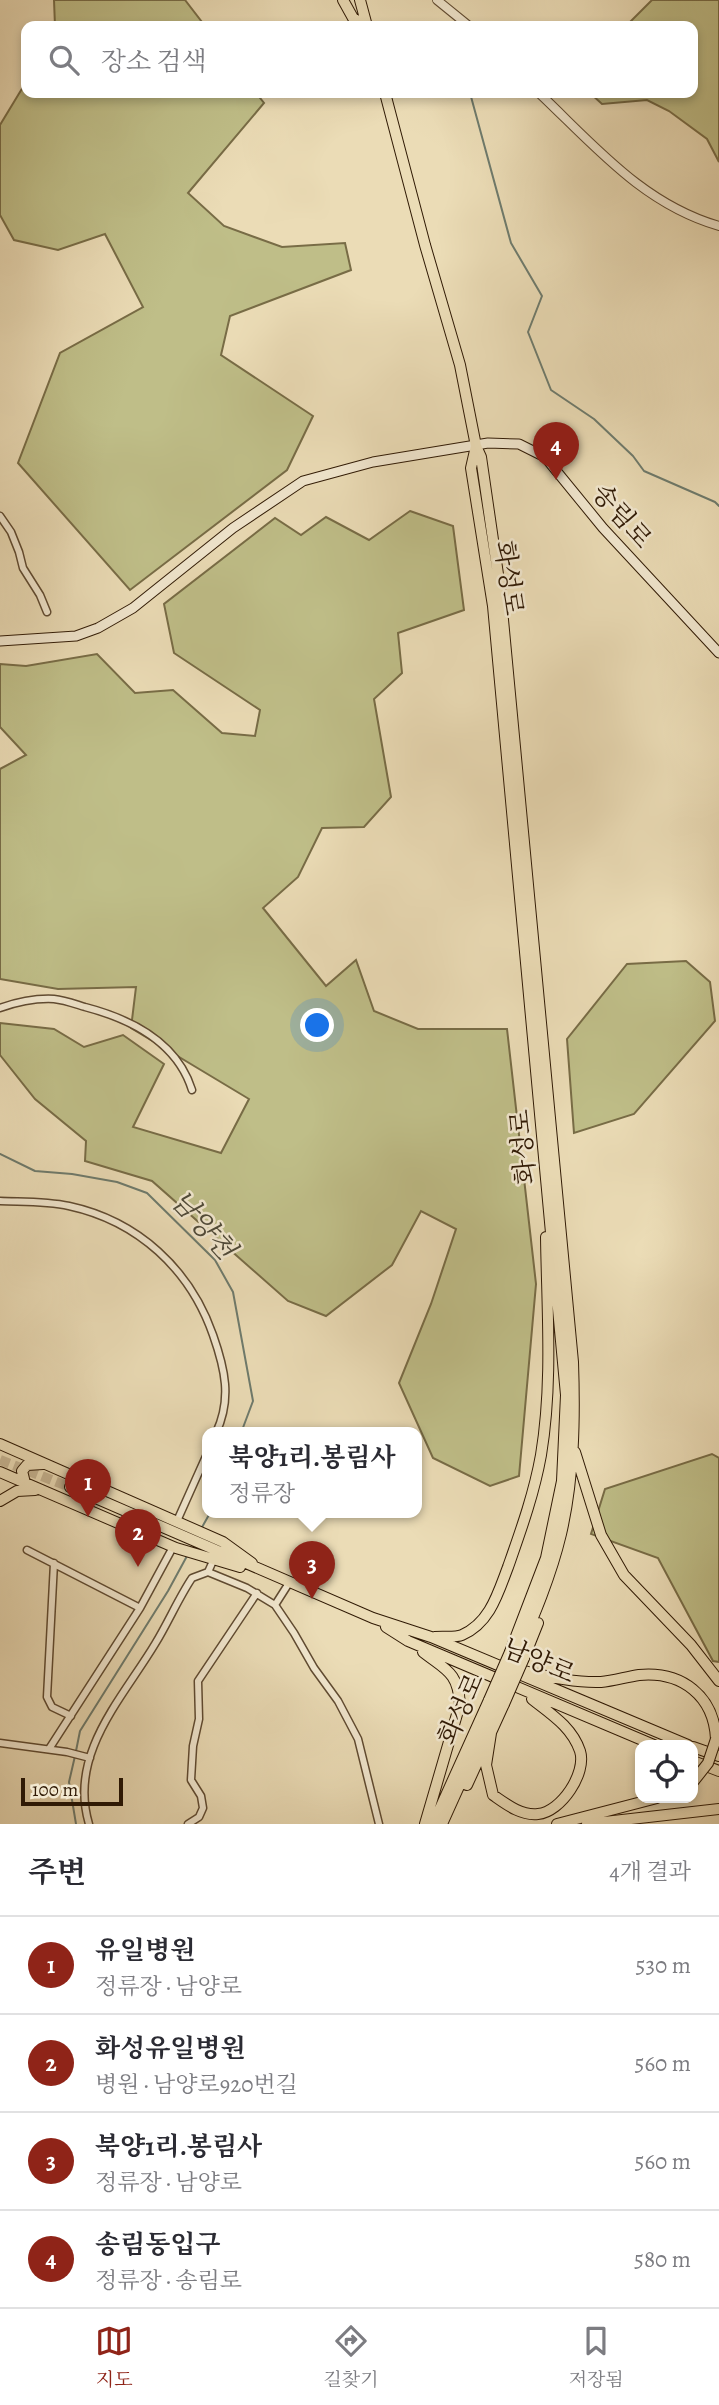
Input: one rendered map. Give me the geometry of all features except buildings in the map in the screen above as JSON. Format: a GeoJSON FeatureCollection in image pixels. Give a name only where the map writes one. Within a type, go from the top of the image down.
{"type":"FeatureCollection","features":[{"type":"Feature","properties":{"kind":"main road"},"geometry":{"type":"LineString","coordinates":[[343,0],[353,18],[358,21]]}},
{"type":"Feature","properties":{"kind":"main road"},"geometry":{"type":"LineString","coordinates":[[360,0],[366,21]]}},
{"type":"Feature","properties":{"kind":"main road","name":"화성로"},"geometry":{"type":"LineString","coordinates":[[385,98],[460,365],[476,446],[481,457],[500,588],[575,1406],[569,1492],[561,1534],[536,1611],[442,1824]]}},
{"type":"Feature","properties":{"kind":"main road","name":"송림로"},"geometry":{"type":"LineString","coordinates":[[0,641],[76,636],[98,628],[133,608],[233,528],[303,481],[373,462],[488,443],[519,444],[545,457],[603,528],[719,653]]}},
{"type":"Feature","properties":{"kind":"main road","name":"화성로"},"geometry":{"type":"LineString","coordinates":[[476,446],[471,468],[493,606],[566,1395],[562,1481],[546,1558],[517,1655]]}},
{"type":"Feature","properties":{"kind":"main road"},"geometry":{"type":"LineString","coordinates":[[431,1637],[461,1636],[493,1608],[528,1513],[541,1455],[548,1363],[546,1229],[540,1175],[542,1122]]}},
{"type":"Feature","properties":{"kind":"main road"},"geometry":{"type":"LineString","coordinates":[[0,1444],[223,1542],[269,1574]]}},
{"type":"Feature","properties":{"kind":"main road"},"geometry":{"type":"LineString","coordinates":[[573,1446],[601,1535],[624,1575],[691,1645],[719,1681]]}},
{"type":"Feature","properties":{"kind":"main road"},"geometry":{"type":"LineString","coordinates":[[25,1483],[22,1471],[32,1463],[67,1472]]}},
{"type":"Feature","properties":{"kind":"main road"},"geometry":{"type":"LineString","coordinates":[[0,1472],[174,1548],[209,1556]]}},
{"type":"Feature","properties":{"kind":"main road","name":"남양로"},"geometry":{"type":"LineString","coordinates":[[69,1487],[178,1536],[209,1556],[269,1574],[373,1618],[431,1637],[676,1740]]}},
{"type":"Feature","properties":{"kind":"main road"},"geometry":{"type":"LineString","coordinates":[[0,1501],[17,1491],[50,1493]]}},
{"type":"Feature","properties":{"kind":"main road","name":"남양로"},"geometry":{"type":"LineString","coordinates":[[373,1618],[408,1641],[642,1740]]}},
{"type":"Feature","properties":{"kind":"main road"},"geometry":{"type":"LineString","coordinates":[[408,1641],[451,1673],[459,1686],[460,1704],[425,1824]]}},
{"type":"Feature","properties":{"kind":"main road"},"geometry":{"type":"LineString","coordinates":[[517,1655],[497,1702],[486,1765],[494,1795],[515,1811],[538,1814],[560,1804],[576,1781],[581,1753],[563,1723],[518,1688]]}},
{"type":"Feature","properties":{"kind":"main road"},"geometry":{"type":"LineString","coordinates":[[487,1662],[565,1681],[601,1682],[641,1675],[668,1676],[687,1685],[706,1702],[716,1728],[716,1739],[708,1763],[698,1776]]}},
{"type":"Feature","properties":{"kind":"main road","name":"화성로"},"geometry":{"type":"LineString","coordinates":[[433,1824],[497,1702]]}},
{"type":"Feature","properties":{"kind":"main road"},"geometry":{"type":"LineString","coordinates":[[449,1824],[491,1733]]}},
{"type":"Feature","properties":{"kind":"main road"},"geometry":{"type":"LineString","coordinates":[[698,1749],[719,1756]]}},
{"type":"Feature","properties":{"kind":"main road"},"geometry":{"type":"LineString","coordinates":[[698,1763],[719,1771]]}},
{"type":"Feature","properties":{"kind":"main road"},"geometry":{"type":"LineString","coordinates":[[557,1824],[638,1803]]}},
{"type":"Feature","properties":{"kind":"main road"},"geometry":{"type":"LineString","coordinates":[[587,1824],[719,1809]]}},
{"type":"Feature","properties":{"kind":"street"},"geometry":{"type":"LineString","coordinates":[[437,0],[463,21]]}},
{"type":"Feature","properties":{"kind":"street"},"geometry":{"type":"LineString","coordinates":[[544,98],[641,188],[664,204],[694,219],[719,226]]}},
{"type":"Feature","properties":{"kind":"street"},"geometry":{"type":"LineString","coordinates":[[0,516],[11,532],[23,568],[47,612]]}},
{"type":"Feature","properties":{"kind":"street"},"geometry":{"type":"LineString","coordinates":[[0,1008],[22,1001],[54,999],[112,1014],[155,1036],[186,1071],[192,1090]]}},
{"type":"Feature","properties":{"kind":"street"},"geometry":{"type":"LineString","coordinates":[[0,1201],[46,1202],[90,1212],[131,1231],[170,1261],[201,1305],[222,1361],[226,1400],[218,1427]]}},
{"type":"Feature","properties":{"kind":"street"},"geometry":{"type":"LineString","coordinates":[[181,1523],[202,1467]]}},
{"type":"Feature","properties":{"kind":"street"},"geometry":{"type":"LineString","coordinates":[[48,1749],[140,1608],[174,1548]]}},
{"type":"Feature","properties":{"kind":"street"},"geometry":{"type":"LineString","coordinates":[[27,1550],[140,1608]]}},
{"type":"Feature","properties":{"kind":"street"},"geometry":{"type":"LineString","coordinates":[[208,1572],[209,1556]]}},
{"type":"Feature","properties":{"kind":"street"},"geometry":{"type":"LineString","coordinates":[[54,1563],[47,1697],[52,1707],[71,1716]]}},
{"type":"Feature","properties":{"kind":"street"},"geometry":{"type":"LineString","coordinates":[[89,1824],[84,1802],[90,1758],[102,1725],[153,1646],[188,1583],[196,1575],[208,1572],[257,1593],[275,1605],[338,1701],[358,1739],[379,1824]]}},
{"type":"Feature","properties":{"kind":"street"},"geometry":{"type":"LineString","coordinates":[[275,1605],[289,1583]]}},
{"type":"Feature","properties":{"kind":"street"},"geometry":{"type":"LineString","coordinates":[[188,1824],[199,1817],[203,1808],[201,1796],[191,1780],[192,1746],[199,1719],[198,1681],[257,1593]]}},
{"type":"Feature","properties":{"kind":"street"},"geometry":{"type":"LineString","coordinates":[[0,1743],[67,1752],[90,1758]]}},
{"type":"Feature","properties":{"kind":"shaded area"},"geometry":{"type":"Polygon","coordinates":[[[54,0],[185,0],[201,21],[55,21],[54,0]]]}},
{"type":"Feature","properties":{"kind":"shaded area"},"geometry":{"type":"Polygon","coordinates":[[[652,0],[719,0],[719,162],[707,139],[669,111],[647,100],[602,104],[595,98],[698,98],[698,21],[631,21],[652,0]]]}},
{"type":"Feature","properties":{"kind":"shaded area"},"geometry":{"type":"Polygon","coordinates":[[[21,90],[21,98],[260,98],[264,103],[188,193],[224,226],[282,247],[345,243],[351,270],[230,316],[221,355],[313,416],[287,470],[130,590],[18,463],[60,353],[143,307],[105,234],[58,250],[14,240],[0,215],[0,125],[21,90]]]}},
{"type":"Feature","properties":{"kind":"shaded area"},"geometry":{"type":"Polygon","coordinates":[[[410,511],[453,526],[464,610],[398,633],[402,673],[374,699],[391,797],[364,827],[322,828],[298,877],[263,908],[326,986],[356,960],[374,1011],[418,1029],[507,1029],[536,1284],[519,1476],[490,1486],[433,1458],[422,1434],[422,1427],[419,1427],[399,1383],[431,1304],[456,1229],[421,1211],[392,1265],[326,1316],[288,1301],[152,1181],[85,1161],[86,1141],[35,1099],[0,1055],[0,1023],[54,1029],[84,1047],[123,1035],[164,1064],[133,1127],[221,1153],[249,1099],[131,1028],[136,987],[58,989],[0,979],[0,769],[26,755],[0,727],[0,664],[26,666],[97,654],[135,693],[173,690],[222,733],[255,736],[260,710],[174,653],[164,604],[275,518],[301,535],[326,517],[369,540],[410,511]]]}},
{"type":"Feature","properties":{"kind":"shaded area"},"geometry":{"type":"Polygon","coordinates":[[[686,961],[710,982],[715,1021],[634,1114],[574,1133],[567,1039],[627,964],[686,961]]]}},
{"type":"Feature","properties":{"kind":"shaded area"},"geometry":{"type":"Polygon","coordinates":[[[712,1454],[719,1458],[719,1662],[713,1661],[658,1558],[591,1534],[605,1489],[712,1454]]]}},
{"type":"Feature","properties":{"kind":"waterway"},"geometry":{"type":"LineString","coordinates":[[471,98],[511,243],[542,296],[528,332],[551,390],[594,419],[633,456],[644,471],[719,506]]}},
{"type":"Feature","properties":{"kind":"waterway","name":"남양천"},"geometry":{"type":"LineString","coordinates":[[0,1154],[35,1171],[117,1182],[147,1193],[215,1260],[233,1292],[253,1401],[243,1427]]}},
{"type":"Feature","properties":{"kind":"waterway","name":"남양천"},"geometry":{"type":"LineString","coordinates":[[201,1529],[207,1518]]}},
{"type":"Feature","properties":{"kind":"waterway"},"geometry":{"type":"LineString","coordinates":[[76,1751],[80,1731],[187,1556]]}},
{"type":"Feature","properties":{"kind":"waterway"},"geometry":{"type":"LineString","coordinates":[[75,1756],[69,1782],[76,1824]]}},
{"type":"Feature","properties":{"kind":"tunnel"},"geometry":{"type":"LineString","coordinates":[[0,1460],[70,1487]]}},
{"type":"Feature","properties":{"kind":"place","name":"송림동입구"},"geometry":{"type":"Point","coordinates":[556,480]}},
{"type":"Feature","properties":{"kind":"place","name":"유일병원"},"geometry":{"type":"Point","coordinates":[88,1517]}},
{"type":"Feature","properties":{"kind":"place","name":"화성유일병원"},"geometry":{"type":"Point","coordinates":[138,1567]}},
{"type":"Feature","properties":{"kind":"place","name":"북양1리.봉림사"},"geometry":{"type":"Point","coordinates":[312,1599]}}]}
